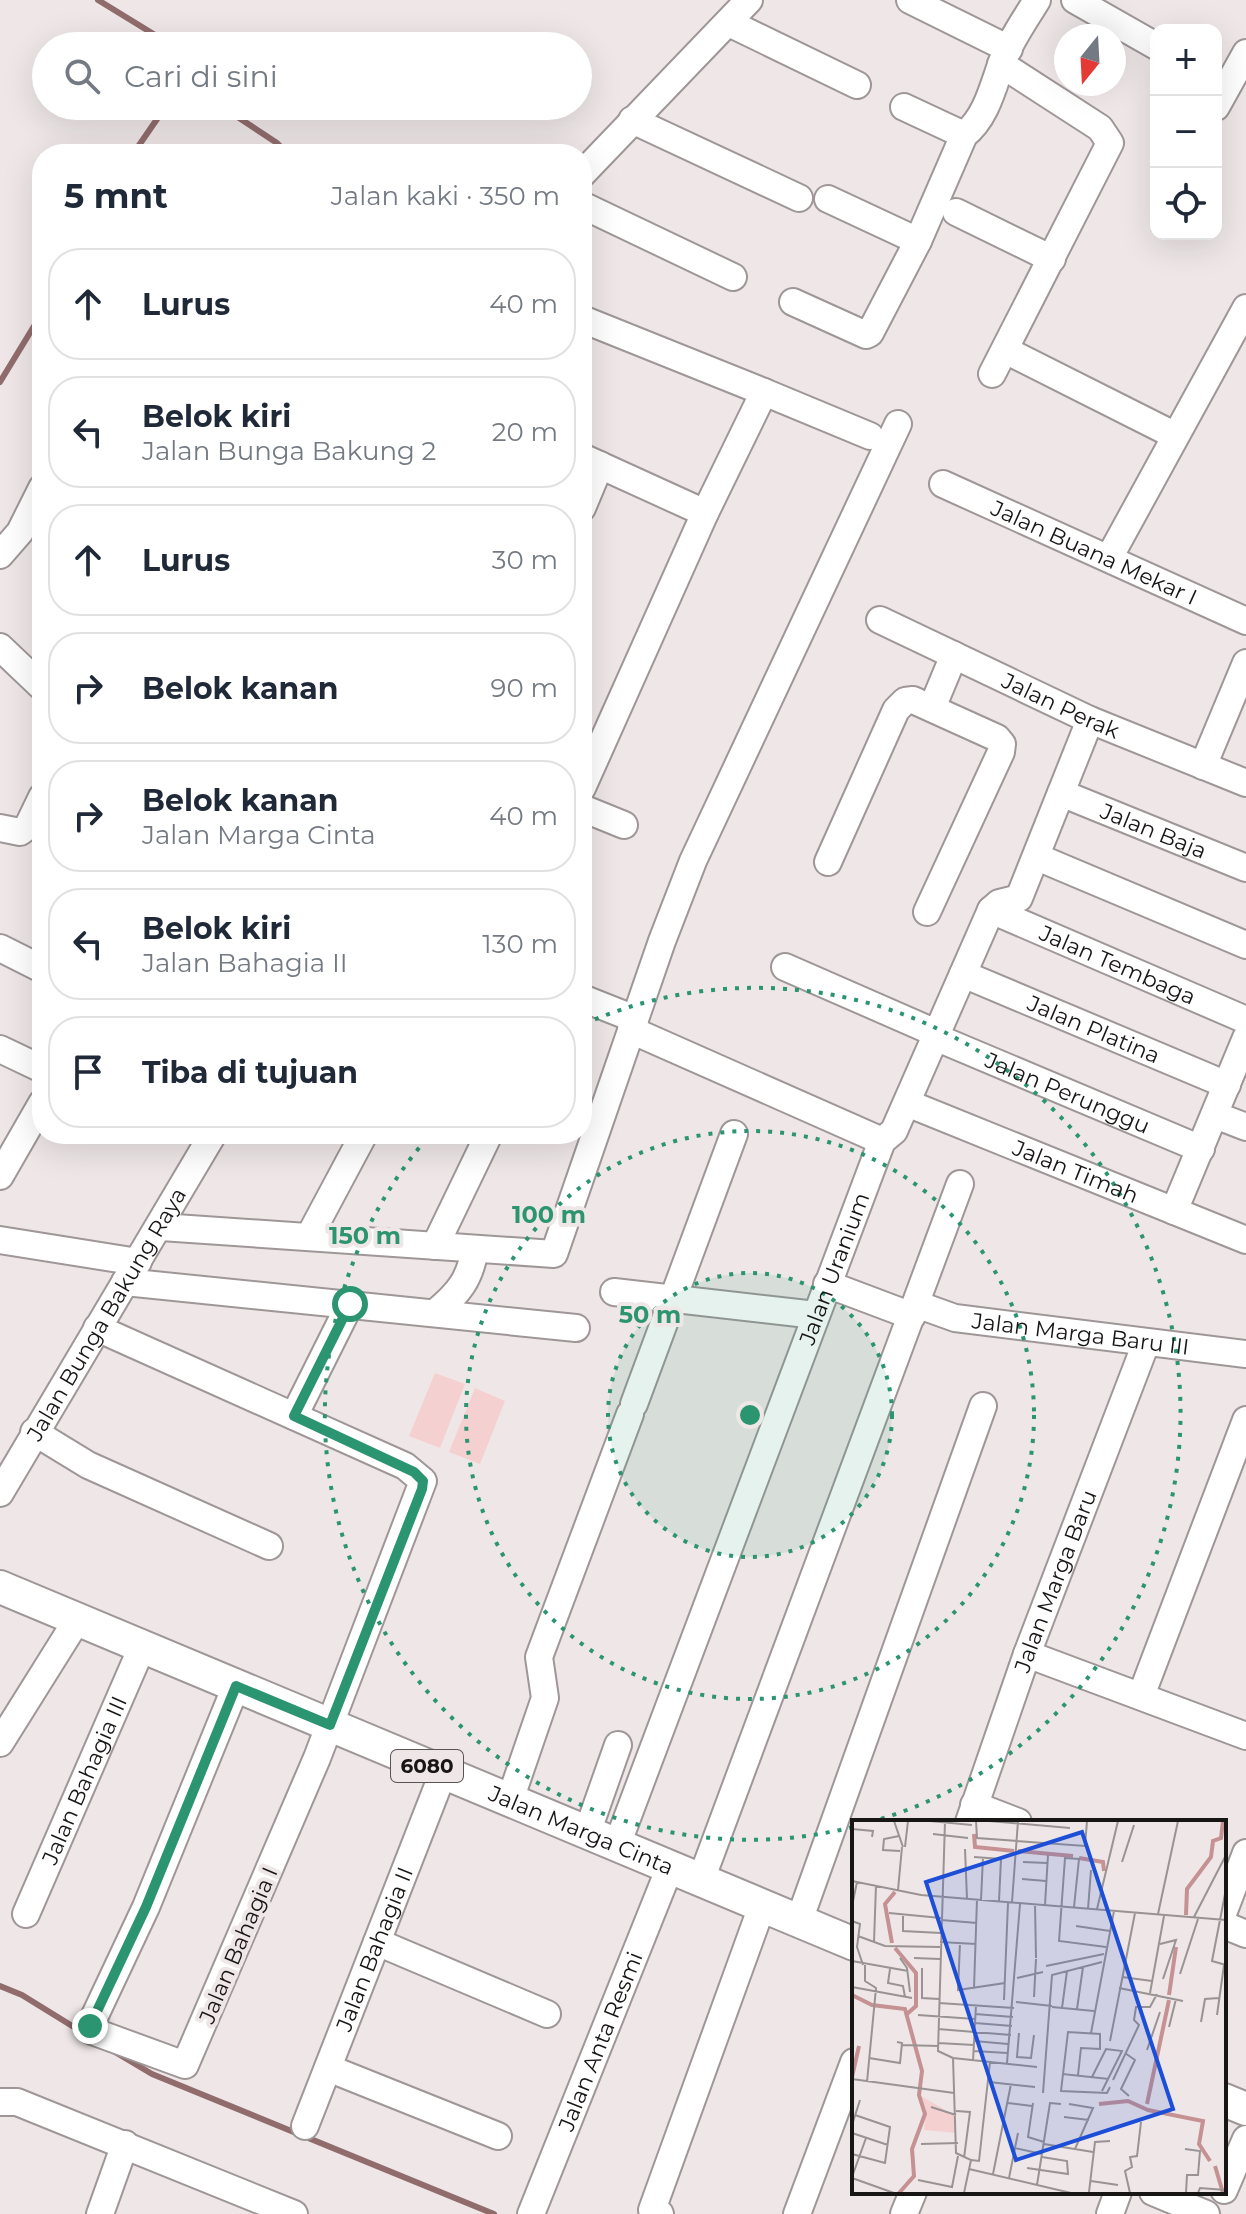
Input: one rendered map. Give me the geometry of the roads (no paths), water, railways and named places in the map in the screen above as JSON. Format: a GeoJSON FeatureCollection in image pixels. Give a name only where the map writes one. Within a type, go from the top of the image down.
{"type":"FeatureCollection","features":[{"type":"Feature","properties":{"kind":"main road","name":"Jalan Marga Cinta"},"geometry":{"type":"LineString","coordinates":[[0,1587],[852,1943]]}},
{"type":"Feature","properties":{"kind":"main road"},"geometry":{"type":"LineString","coordinates":[[1226,2101],[1246,2109]]}},
{"type":"Feature","properties":{"kind":"street"},"geometry":{"type":"LineString","coordinates":[[592,163],[749,0]]}},
{"type":"Feature","properties":{"kind":"street"},"geometry":{"type":"LineString","coordinates":[[910,0],[1005,57],[1109,137],[1108,149],[992,374]]}},
{"type":"Feature","properties":{"kind":"street"},"geometry":{"type":"LineString","coordinates":[[793,302],[866,335],[918,241],[964,135],[963,124],[984,83],[1005,57],[1037,0]]}},
{"type":"Feature","properties":{"kind":"street"},"geometry":{"type":"LineString","coordinates":[[1075,0],[1150,43]]}},
{"type":"Feature","properties":{"kind":"street"},"geometry":{"type":"LineString","coordinates":[[729,23],[857,85]]}},
{"type":"Feature","properties":{"kind":"street"},"geometry":{"type":"LineString","coordinates":[[1222,88],[1246,53]]}},
{"type":"Feature","properties":{"kind":"street"},"geometry":{"type":"LineString","coordinates":[[904,107],[964,135]]}},
{"type":"Feature","properties":{"kind":"street"},"geometry":{"type":"LineString","coordinates":[[632,120],[799,198]]}},
{"type":"Feature","properties":{"kind":"street"},"geometry":{"type":"LineString","coordinates":[[828,199],[918,241]]}},
{"type":"Feature","properties":{"kind":"street"},"geometry":{"type":"LineString","coordinates":[[592,210],[733,277]]}},
{"type":"Feature","properties":{"kind":"street"},"geometry":{"type":"LineString","coordinates":[[956,212],[1052,259]]}},
{"type":"Feature","properties":{"kind":"street"},"geometry":{"type":"LineString","coordinates":[[1109,558],[1246,308]]}},
{"type":"Feature","properties":{"kind":"street"},"geometry":{"type":"LineString","coordinates":[[592,323],[870,436]]}},
{"type":"Feature","properties":{"kind":"street"},"geometry":{"type":"LineString","coordinates":[[1005,350],[1174,435]]}},
{"type":"Feature","properties":{"kind":"street"},"geometry":{"type":"LineString","coordinates":[[592,766],[705,513],[764,392]]}},
{"type":"Feature","properties":{"kind":"street"},"geometry":{"type":"LineString","coordinates":[[161,1227],[554,1254],[559,1248],[633,1024],[693,861],[898,424]]}},
{"type":"Feature","properties":{"kind":"street"},"geometry":{"type":"LineString","coordinates":[[592,461],[705,513]]}},
{"type":"Feature","properties":{"kind":"street","name":"Jalan Buana Mekar I"},"geometry":{"type":"LineString","coordinates":[[943,484],[1246,621]]}},
{"type":"Feature","properties":{"kind":"street"},"geometry":{"type":"LineString","coordinates":[[0,555],[20,532],[32,508]]}},
{"type":"Feature","properties":{"kind":"street","name":"Jalan Perak"},"geometry":{"type":"LineString","coordinates":[[880,620],[1090,720],[1246,783]]}},
{"type":"Feature","properties":{"kind":"street"},"geometry":{"type":"LineString","coordinates":[[0,647],[32,679]]}},
{"type":"Feature","properties":{"kind":"street"},"geometry":{"type":"LineString","coordinates":[[932,708],[954,655]]}},
{"type":"Feature","properties":{"kind":"street"},"geometry":{"type":"LineString","coordinates":[[1203,766],[1246,663]]}},
{"type":"Feature","properties":{"kind":"street"},"geometry":{"type":"LineString","coordinates":[[828,862],[896,710],[905,701],[913,700],[932,708],[1002,744],[927,912]]}},
{"type":"Feature","properties":{"kind":"street","name":"Jalan Uranium"},"geometry":{"type":"LineString","coordinates":[[617,1845],[882,1141],[894,1131],[963,974],[1007,909],[1037,857],[1090,720]]}},
{"type":"Feature","properties":{"kind":"street","name":"Jalan Baja"},"geometry":{"type":"LineString","coordinates":[[1061,793],[1246,868]]}},
{"type":"Feature","properties":{"kind":"street"},"geometry":{"type":"LineString","coordinates":[[592,812],[624,825]]}},
{"type":"Feature","properties":{"kind":"street"},"geometry":{"type":"LineString","coordinates":[[0,828],[20,832],[32,818]]}},
{"type":"Feature","properties":{"kind":"street"},"geometry":{"type":"LineString","coordinates":[[1037,857],[1246,945]]}},
{"type":"Feature","properties":{"kind":"street","name":"Jalan Tembaga"},"geometry":{"type":"LineString","coordinates":[[1007,909],[1246,1020]]}},
{"type":"Feature","properties":{"kind":"street"},"geometry":{"type":"LineString","coordinates":[[0,948],[32,964]]}},
{"type":"Feature","properties":{"kind":"street","name":"Jalan Perunggu"},"geometry":{"type":"LineString","coordinates":[[785,967],[1201,1149]]}},
{"type":"Feature","properties":{"kind":"street","name":"Jalan Platina"},"geometry":{"type":"LineString","coordinates":[[963,974],[1227,1085]]}},
{"type":"Feature","properties":{"kind":"street"},"geometry":{"type":"LineString","coordinates":[[592,1003],[882,1141]]}},
{"type":"Feature","properties":{"kind":"street"},"geometry":{"type":"LineString","coordinates":[[1174,1211],[1246,1038]]}},
{"type":"Feature","properties":{"kind":"street"},"geometry":{"type":"LineString","coordinates":[[0,1049],[32,1064]]}},
{"type":"Feature","properties":{"kind":"street","name":"Jalan Timah"},"geometry":{"type":"LineString","coordinates":[[907,1103],[1246,1240]]}},
{"type":"Feature","properties":{"kind":"street"},"geometry":{"type":"LineString","coordinates":[[1215,1115],[1246,1127]]}},
{"type":"Feature","properties":{"kind":"street"},"geometry":{"type":"LineString","coordinates":[[0,1176],[32,1120]]}},
{"type":"Feature","properties":{"kind":"street"},"geometry":{"type":"LineString","coordinates":[[510,1800],[545,1698],[539,1657],[734,1134]]}},
{"type":"Feature","properties":{"kind":"street","name":"Jalan Bunga Bakung Raya"},"geometry":{"type":"LineString","coordinates":[[0,1493],[34,1432],[161,1227],[207,1144]]}},
{"type":"Feature","properties":{"kind":"street"},"geometry":{"type":"LineString","coordinates":[[310,1235],[359,1144]]}},
{"type":"Feature","properties":{"kind":"street"},"geometry":{"type":"LineString","coordinates":[[435,1246],[484,1144]]}},
{"type":"Feature","properties":{"kind":"street"},"geometry":{"type":"LineString","coordinates":[[701,1880],[960,1184]]}},
{"type":"Feature","properties":{"kind":"street"},"geometry":{"type":"LineString","coordinates":[[0,1240],[132,1272],[350,1304],[576,1328]]}},
{"type":"Feature","properties":{"kind":"street"},"geometry":{"type":"LineString","coordinates":[[436,1312],[462,1290],[472,1269],[475,1249]]}},
{"type":"Feature","properties":{"kind":"street","name":"Jalan Marga Baru III"},"geometry":{"type":"LineString","coordinates":[[827,1284],[914,1310],[955,1318],[1246,1354]]}},
{"type":"Feature","properties":{"kind":"street"},"geometry":{"type":"LineString","coordinates":[[614,1292],[816,1315]]}},
{"type":"Feature","properties":{"kind":"street"},"geometry":{"type":"LineString","coordinates":[[294,1416],[350,1304]]}},
{"type":"Feature","properties":{"kind":"street"},"geometry":{"type":"LineString","coordinates":[[97,1328],[405,1466],[423,1481],[330,1725]]}},
{"type":"Feature","properties":{"kind":"street","name":"Jalan Marga Baru"},"geometry":{"type":"LineString","coordinates":[[971,1813],[1027,1654],[1146,1343]]}},
{"type":"Feature","properties":{"kind":"street"},"geometry":{"type":"LineString","coordinates":[[799,1921],[983,1406]]}},
{"type":"Feature","properties":{"kind":"street"},"geometry":{"type":"LineString","coordinates":[[1141,1696],[1246,1420]]}},
{"type":"Feature","properties":{"kind":"street"},"geometry":{"type":"LineString","coordinates":[[34,1432],[88,1465],[269,1546]]}},
{"type":"Feature","properties":{"kind":"street"},"geometry":{"type":"LineString","coordinates":[[0,1743],[77,1620]]}},
{"type":"Feature","properties":{"kind":"street","name":"Jalan Bahagia III"},"geometry":{"type":"LineString","coordinates":[[26,1914],[142,1647]]}},
{"type":"Feature","properties":{"kind":"street"},"geometry":{"type":"LineString","coordinates":[[1027,1654],[1246,1736]]}},
{"type":"Feature","properties":{"kind":"street","name":"Jalan Bahagia I"},"geometry":{"type":"LineString","coordinates":[[236,1686],[146,1907],[90,2026],[92,2031],[187,2064],[330,1725]]}},
{"type":"Feature","properties":{"kind":"street"},"geometry":{"type":"LineString","coordinates":[[587,1833],[618,1745]]}},
{"type":"Feature","properties":{"kind":"street","name":"Jalan Bahagia II"},"geometry":{"type":"LineString","coordinates":[[305,2126],[443,1773]]}},
{"type":"Feature","properties":{"kind":"street"},"geometry":{"type":"LineString","coordinates":[[971,1813],[1008,1820]]}},
{"type":"Feature","properties":{"kind":"street"},"geometry":{"type":"LineString","coordinates":[[1226,1907],[1246,1853]]}},
{"type":"Feature","properties":{"kind":"street","name":"Jalan Anta Resmi"},"geometry":{"type":"LineString","coordinates":[[531,2214],[670,1867]]}},
{"type":"Feature","properties":{"kind":"street"},"geometry":{"type":"LineString","coordinates":[[654,2213],[762,1906]]}},
{"type":"Feature","properties":{"kind":"street"},"geometry":{"type":"LineString","coordinates":[[1226,1911],[1246,1934]]}},
{"type":"Feature","properties":{"kind":"street"},"geometry":{"type":"LineString","coordinates":[[377,1942],[547,2014]]}},
{"type":"Feature","properties":{"kind":"street"},"geometry":{"type":"LineString","coordinates":[[797,2214],[852,2067]]}},
{"type":"Feature","properties":{"kind":"street"},"geometry":{"type":"LineString","coordinates":[[328,2068],[498,2136]]}},
{"type":"Feature","properties":{"kind":"street"},"geometry":{"type":"LineString","coordinates":[[0,2102],[17,2102],[294,2214]]}},
{"type":"Feature","properties":{"kind":"street"},"geometry":{"type":"LineString","coordinates":[[1226,2186],[1246,2139]]}},
{"type":"Feature","properties":{"kind":"street"},"geometry":{"type":"LineString","coordinates":[[100,2214],[125,2144]]}},
{"type":"Feature","properties":{"kind":"street"},"geometry":{"type":"LineString","coordinates":[[904,2214],[912,2194]]}},
{"type":"Feature","properties":{"kind":"street"},"geometry":{"type":"LineString","coordinates":[[1110,2214],[1117,2194]]}},
{"type":"Feature","properties":{"kind":"street"},"geometry":{"type":"LineString","coordinates":[[1158,2194],[1206,2214]]}},
{"type":"Feature","properties":{"kind":"street"},"geometry":{"type":"LineString","coordinates":[[1214,2214],[1223,2194]]}},
{"type":"Feature","properties":{"kind":"waterway"},"geometry":{"type":"LineString","coordinates":[[98,0],[150,32]]}},
{"type":"Feature","properties":{"kind":"waterway"},"geometry":{"type":"LineString","coordinates":[[140,144],[156,120]]}},
{"type":"Feature","properties":{"kind":"waterway"},"geometry":{"type":"LineString","coordinates":[[242,120],[278,144]]}},
{"type":"Feature","properties":{"kind":"waterway"},"geometry":{"type":"LineString","coordinates":[[0,382],[32,329]]}},
{"type":"Feature","properties":{"kind":"waterway"},"geometry":{"type":"LineString","coordinates":[[0,1986],[22,1995],[82,2032]]}},
{"type":"Feature","properties":{"kind":"waterway"},"geometry":{"type":"LineString","coordinates":[[115,2052],[152,2074],[494,2214]]}}]}
